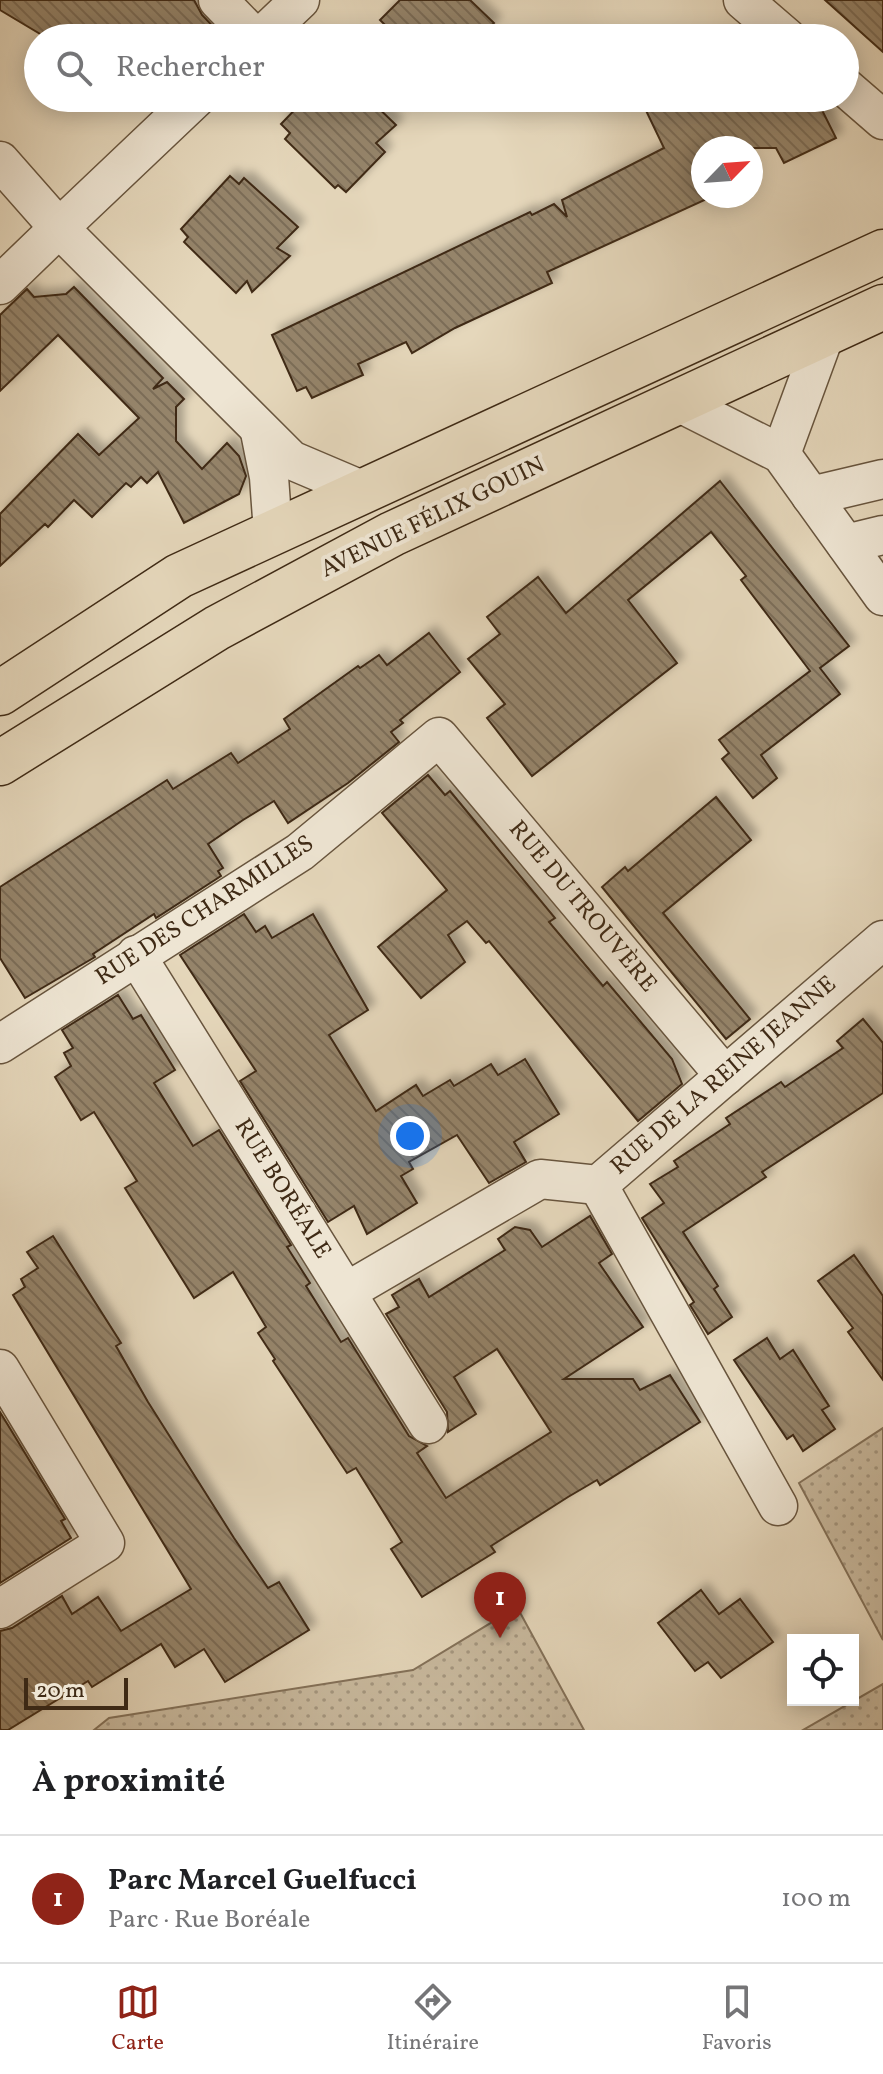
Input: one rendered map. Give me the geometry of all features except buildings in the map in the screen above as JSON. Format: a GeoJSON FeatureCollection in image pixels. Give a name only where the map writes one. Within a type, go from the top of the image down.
{"type":"FeatureCollection","features":[{"type":"Feature","properties":{"kind":"main road"},"geometry":{"type":"LineString","coordinates":[[0,693],[179,576],[883,252]]}},
{"type":"Feature","properties":{"kind":"main road","name":"AVENUE FÉLIX GOUIN"},"geometry":{"type":"LineString","coordinates":[[0,763],[217,628],[379,541],[883,307]]}},
{"type":"Feature","properties":{"kind":"street"},"geometry":{"type":"LineString","coordinates":[[218,0],[243,24]]}},
{"type":"Feature","properties":{"kind":"street"},"geometry":{"type":"LineString","coordinates":[[273,24],[300,0]]}},
{"type":"Feature","properties":{"kind":"street"},"geometry":{"type":"LineString","coordinates":[[743,0],[771,24]]}},
{"type":"Feature","properties":{"kind":"street"},"geometry":{"type":"LineString","coordinates":[[859,99],[883,120]]}},
{"type":"Feature","properties":{"kind":"street"},"geometry":{"type":"LineString","coordinates":[[0,285],[181,112]]}},
{"type":"Feature","properties":{"kind":"street"},"geometry":{"type":"LineString","coordinates":[[0,161],[59,228],[260,432],[291,460],[364,491]]}},
{"type":"Feature","properties":{"kind":"street"},"geometry":{"type":"LineString","coordinates":[[781,454],[825,334]]}},
{"type":"Feature","properties":{"kind":"street"},"geometry":{"type":"LineString","coordinates":[[678,402],[781,454],[859,557]]}},
{"type":"Feature","properties":{"kind":"street"},"geometry":{"type":"LineString","coordinates":[[260,432],[269,477],[273,532]]}},
{"type":"Feature","properties":{"kind":"street"},"geometry":{"type":"LineString","coordinates":[[859,557],[883,479]]}},
{"type":"Feature","properties":{"kind":"street"},"geometry":{"type":"LineString","coordinates":[[859,557],[883,506]]}},
{"type":"Feature","properties":{"kind":"street"},"geometry":{"type":"LineString","coordinates":[[859,557],[883,535]]}},
{"type":"Feature","properties":{"kind":"street","name":"RUE DES CHARMILLES"},"geometry":{"type":"LineString","coordinates":[[0,1044],[300,852],[439,737]]}},
{"type":"Feature","properties":{"kind":"street","name":"RUE DU TROUVÈRE"},"geometry":{"type":"LineString","coordinates":[[439,737],[725,1076]]}},
{"type":"Feature","properties":{"kind":"street","name":"RUE DE LA REINE JEANNE"},"geometry":{"type":"LineString","coordinates":[[346,1292],[540,1179],[598,1185],[883,940]]}},
{"type":"Feature","properties":{"kind":"street","name":"RUE BORÉALE"},"geometry":{"type":"LineString","coordinates":[[136,955],[428,1424]]}},
{"type":"Feature","properties":{"kind":"street"},"geometry":{"type":"LineString","coordinates":[[598,1185],[778,1506]]}},
{"type":"Feature","properties":{"kind":"street"},"geometry":{"type":"LineString","coordinates":[[0,1369],[105,1543],[0,1609]]}},
{"type":"Feature","properties":{"kind":"shaded area"},"geometry":{"type":"Polygon","coordinates":[[[883,1428],[883,1640],[799,1483],[883,1428]]]}},
{"type":"Feature","properties":{"kind":"shaded area"},"geometry":{"type":"Polygon","coordinates":[[[517,1607],[584,1730],[94,1730],[109,1718],[413,1670],[517,1607]]]}},
{"type":"Feature","properties":{"kind":"shaded area"},"geometry":{"type":"Polygon","coordinates":[[[883,1684],[883,1730],[803,1730],[845,1706],[859,1706],[859,1698],[883,1684]]]}},
{"type":"Feature","properties":{"kind":"place","name":"Parc Marcel Guelfucci"},"geometry":{"type":"Point","coordinates":[500,1638]}}]}
